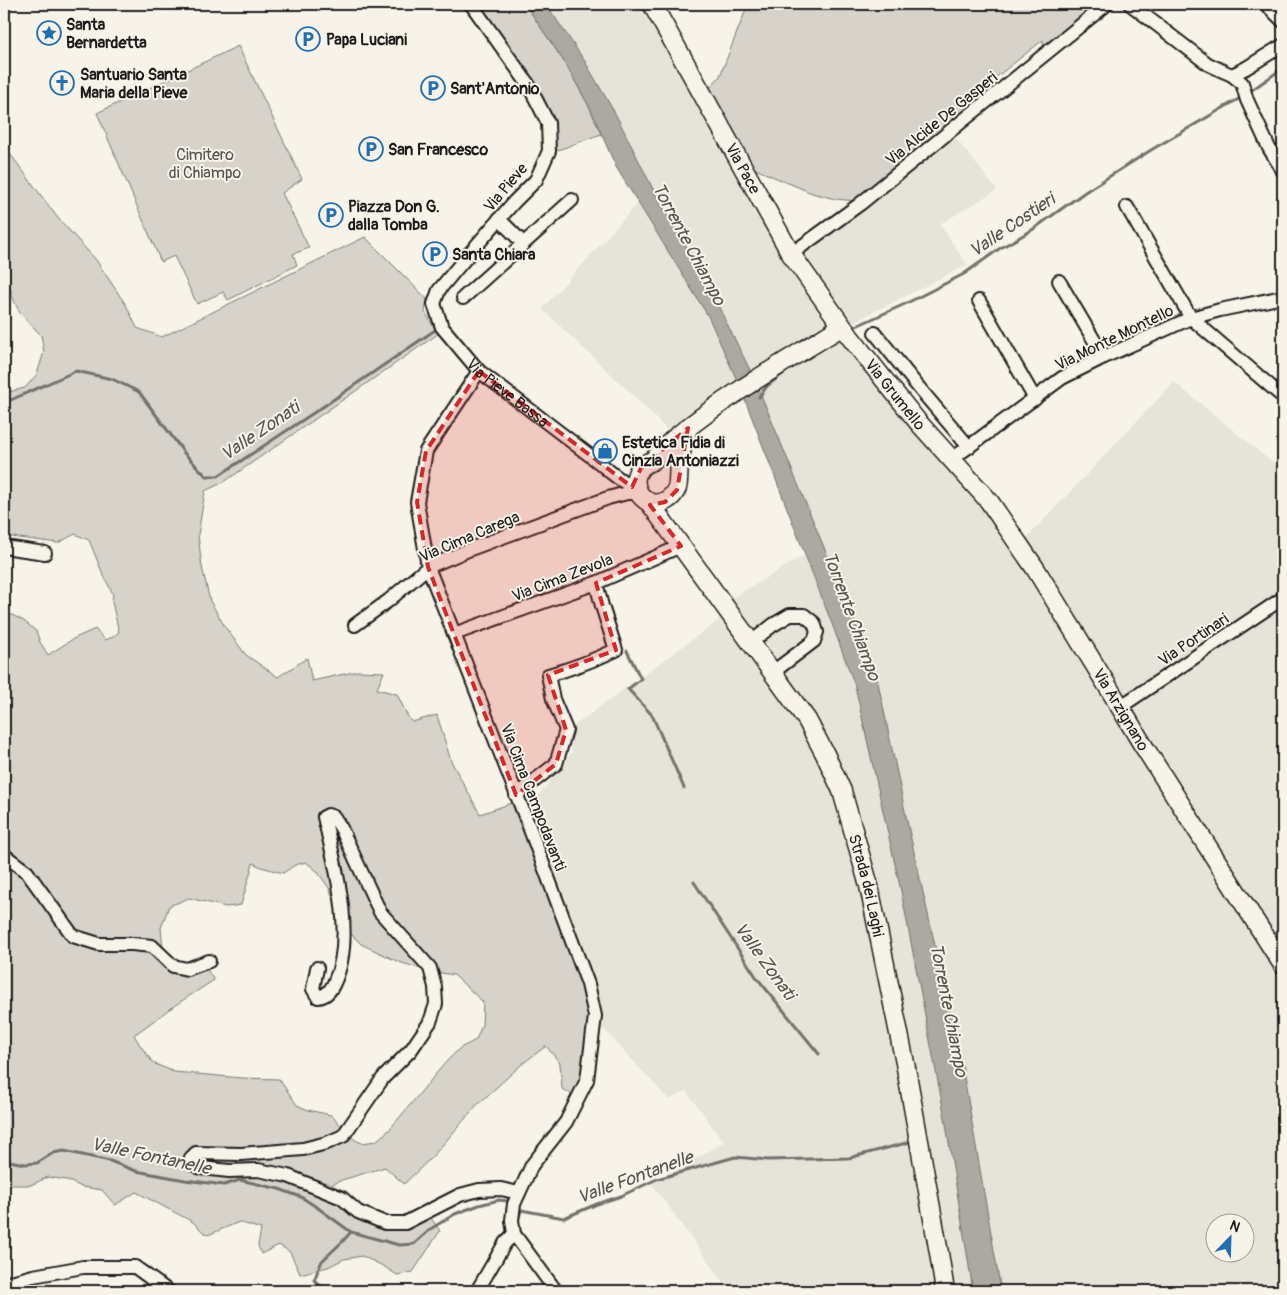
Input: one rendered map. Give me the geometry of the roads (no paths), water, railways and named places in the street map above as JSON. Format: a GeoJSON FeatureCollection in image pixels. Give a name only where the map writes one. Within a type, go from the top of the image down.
{"type":"FeatureCollection","features":[{"type":"Feature","properties":{"kind":"street","name":"Via Pieve"},"geometry":{"type":"LineString","coordinates":[[434,304],[439,290],[499,219],[536,180],[549,151],[548,123],[528,84],[471,4]]}},
{"type":"Feature","properties":{"kind":"street","name":"Via Pace"},"geometry":{"type":"LineString","coordinates":[[652,4],[791,254],[841,327]]}},
{"type":"Feature","properties":{"kind":"street","name":"Via Alcide De Gasperi"},"geometry":{"type":"LineString","coordinates":[[791,254],[867,198],[1107,4]]}},
{"type":"Feature","properties":{"kind":"street"},"geometry":{"type":"LineString","coordinates":[[1130,4],[1208,64],[1237,79],[1269,148],[1281,163]]}},
{"type":"Feature","properties":{"kind":"street"},"geometry":{"type":"LineString","coordinates":[[1266,4],[1283,21]]}},
{"type":"Feature","properties":{"kind":"street"},"geometry":{"type":"LineString","coordinates":[[1237,79],[1246,68],[1283,46]]}},
{"type":"Feature","properties":{"kind":"street"},"geometry":{"type":"LineString","coordinates":[[463,298],[572,200]]}},
{"type":"Feature","properties":{"kind":"street"},"geometry":{"type":"LineString","coordinates":[[1127,207],[1191,318],[1283,397]]}},
{"type":"Feature","properties":{"kind":"street"},"geometry":{"type":"LineString","coordinates":[[499,219],[523,243]]}},
{"type":"Feature","properties":{"kind":"street"},"geometry":{"type":"LineString","coordinates":[[1058,281],[1104,357]]}},
{"type":"Feature","properties":{"kind":"street","name":"Via Monte Montello"},"geometry":{"type":"LineString","coordinates":[[952,460],[1062,378],[1080,368],[1191,318],[1283,297]]}},
{"type":"Feature","properties":{"kind":"street"},"geometry":{"type":"LineString","coordinates":[[979,301],[1035,398]]}},
{"type":"Feature","properties":{"kind":"street","name":"Via Pieve Bassa"},"geometry":{"type":"LineString","coordinates":[[434,304],[442,327],[479,371],[641,495]]}},
{"type":"Feature","properties":{"kind":"street"},"geometry":{"type":"LineString","coordinates":[[677,485],[672,497],[665,502],[657,503],[641,495],[635,483],[645,466],[674,438],[715,406],[841,327]]}},
{"type":"Feature","properties":{"kind":"street","name":"Via Grumello"},"geometry":{"type":"LineString","coordinates":[[841,327],[918,422],[952,460]]}},
{"type":"Feature","properties":{"kind":"street"},"geometry":{"type":"LineString","coordinates":[[875,333],[969,447]]}},
{"type":"Feature","properties":{"kind":"street","name":"Via Cima Campodavanti"},"geometry":{"type":"LineString","coordinates":[[479,371],[426,451],[417,502],[428,567],[588,984],[595,1016],[587,1080],[566,1122],[532,1165],[514,1204],[512,1220],[514,1234]]}},
{"type":"Feature","properties":{"kind":"street"},"geometry":{"type":"LineString","coordinates":[[668,529],[677,485],[679,461],[688,428]]}},
{"type":"Feature","properties":{"kind":"street","name":"Via Arzignano"},"geometry":{"type":"LineString","coordinates":[[952,460],[989,501],[1036,568],[1141,742],[1283,965]]}},
{"type":"Feature","properties":{"kind":"street","name":"Via Pieve Bassa"},"geometry":{"type":"LineString","coordinates":[[601,464],[622,472],[658,461],[664,462],[674,469],[677,485]]}},
{"type":"Feature","properties":{"kind":"street"},"geometry":{"type":"LineString","coordinates":[[608,498],[617,486],[618,478]]}},
{"type":"Feature","properties":{"kind":"street","name":"Via Cima Carega"},"geometry":{"type":"LineString","coordinates":[[355,625],[388,601],[428,567],[608,498],[627,493],[641,495]]}},
{"type":"Feature","properties":{"kind":"street","name":"Strada dei Laghi"},"geometry":{"type":"LineString","coordinates":[[641,495],[681,546],[807,720],[842,791],[869,886],[907,1076],[945,1291]]}},
{"type":"Feature","properties":{"kind":"street","name":"Via Cima Zevola"},"geometry":{"type":"LineString","coordinates":[[454,634],[596,583],[681,546]]}},
{"type":"Feature","properties":{"kind":"street"},"geometry":{"type":"LineString","coordinates":[[4,547],[46,553]]}},
{"type":"Feature","properties":{"kind":"street"},"geometry":{"type":"LineString","coordinates":[[516,795],[556,764],[566,730],[554,699],[548,675],[585,663],[616,650],[596,583]]}},
{"type":"Feature","properties":{"kind":"street","name":"Via Portinari"},"geometry":{"type":"LineString","coordinates":[[1120,707],[1283,598]]}},
{"type":"Feature","properties":{"kind":"street"},"geometry":{"type":"LineString","coordinates":[[750,642],[790,615],[804,615],[814,623],[817,632],[814,642],[772,672]]}},
{"type":"Feature","properties":{"kind":"street"},"geometry":{"type":"LineString","coordinates":[[317,968],[313,990],[318,997],[324,996],[332,988],[339,974],[344,944],[340,897],[324,817],[328,815],[334,817],[341,828],[380,912],[430,968],[435,987],[436,1004],[430,1022],[410,1050],[383,1078],[343,1136],[303,1150],[241,1154],[196,1153],[191,1158],[193,1164],[201,1168],[229,1171],[258,1170],[288,1176],[342,1198],[358,1212],[385,1223],[405,1223],[460,1195],[479,1190],[501,1189],[519,1193]]}},
{"type":"Feature","properties":{"kind":"street"},"geometry":{"type":"LineString","coordinates":[[4,855],[27,872],[73,936],[99,944],[152,946],[173,966],[187,969],[209,961]]}},
{"type":"Feature","properties":{"kind":"street"},"geometry":{"type":"LineString","coordinates":[[477,1291],[505,1243],[514,1234],[556,1291]]}},
{"type":"Feature","properties":{"kind":"street"},"geometry":{"type":"LineString","coordinates":[[4,1284],[33,1276],[83,1267],[135,1267],[168,1291]]}},
{"type":"Feature","properties":{"kind":"water","name":"Torrente Chiampo"},"geometry":{"type":"Polygon","coordinates":[[[525,4],[546,4],[584,60],[616,115],[657,197],[701,271],[754,378],[876,673],[962,1065],[1001,1291],[973,1291],[945,1118],[901,891],[855,686],[740,387],[708,316],[616,167],[590,108],[565,63],[525,4]]]}},
{"type":"Feature","properties":{"kind":"waterway","name":"Valle Costieri"},"geometry":{"type":"LineString","coordinates":[[1249,92],[1283,68]]}},
{"type":"Feature","properties":{"kind":"waterway","name":"Valle Costieri"},"geometry":{"type":"LineString","coordinates":[[852,328],[964,274],[999,249],[1032,230],[1085,192],[1151,150],[1242,97]]}},
{"type":"Feature","properties":{"kind":"waterway","name":"Valle Zonati"},"geometry":{"type":"LineString","coordinates":[[4,403],[76,371],[112,379],[139,392],[185,454],[206,476],[218,476],[438,328]]}},
{"type":"Feature","properties":{"kind":"waterway","name":"Valle Costieri"},"geometry":{"type":"LineString","coordinates":[[759,397],[767,386],[785,372]]}},
{"type":"Feature","properties":{"kind":"waterway","name":"Valle Zonati"},"geometry":{"type":"LineString","coordinates":[[627,651],[641,679],[628,689],[652,715],[684,788]]}},
{"type":"Feature","properties":{"kind":"waterway","name":"Valle Zonati"},"geometry":{"type":"LineString","coordinates":[[694,882],[757,978],[819,1054]]}},
{"type":"Feature","properties":{"kind":"waterway","name":"Valle Fontanelle"},"geometry":{"type":"LineString","coordinates":[[518,1208],[564,1218],[621,1196],[657,1179],[735,1157],[768,1160],[849,1158],[910,1142]]}},
{"type":"Feature","properties":{"kind":"waterway","name":"Valle Fontanelle"},"geometry":{"type":"LineString","coordinates":[[4,1160],[25,1164],[37,1163],[53,1153],[64,1151],[110,1161],[136,1171],[185,1180],[224,1185],[240,1180],[279,1189],[301,1197],[351,1232],[399,1245],[414,1244],[432,1228],[455,1214],[499,1200],[508,1201]]}},
{"type":"Feature","properties":{"kind":"waterway"},"geometry":{"type":"LineString","coordinates":[[518,1221],[521,1210]]}},
{"type":"Feature","properties":{"kind":"waterway"},"geometry":{"type":"LineString","coordinates":[[322,1291],[322,1287],[314,1280],[322,1261],[351,1232]]}},
{"type":"Feature","properties":{"kind":"place","name":"Santa Bernardetta"},"geometry":{"type":"Point","coordinates":[49,33]}},
{"type":"Feature","properties":{"kind":"place","name":"Papa Luciani"},"geometry":{"type":"Point","coordinates":[308,39]}},
{"type":"Feature","properties":{"kind":"place","name":"Santuario Santa Maria della Pieve"},"geometry":{"type":"Point","coordinates":[62,83]}},
{"type":"Feature","properties":{"kind":"place","name":"Sant'Antonio"},"geometry":{"type":"Point","coordinates":[433,88]}},
{"type":"Feature","properties":{"kind":"place","name":"San Francesco"},"geometry":{"type":"Point","coordinates":[371,149]}},
{"type":"Feature","properties":{"kind":"place","name":"Piazza Don G. dalla Tomba"},"geometry":{"type":"Point","coordinates":[331,215]}},
{"type":"Feature","properties":{"kind":"place","name":"Santa Chiara"},"geometry":{"type":"Point","coordinates":[435,254]}},
{"type":"Feature","properties":{"kind":"place","name":"Estetica Fidia di Cinzia Antoniazzi"},"geometry":{"type":"Point","coordinates":[605,451]}},
{"type":"Feature","properties":{"kind":"park label","name":"Cimitero di Chiampo"},"geometry":{"type":"Point","coordinates":[205,163]}}]}
